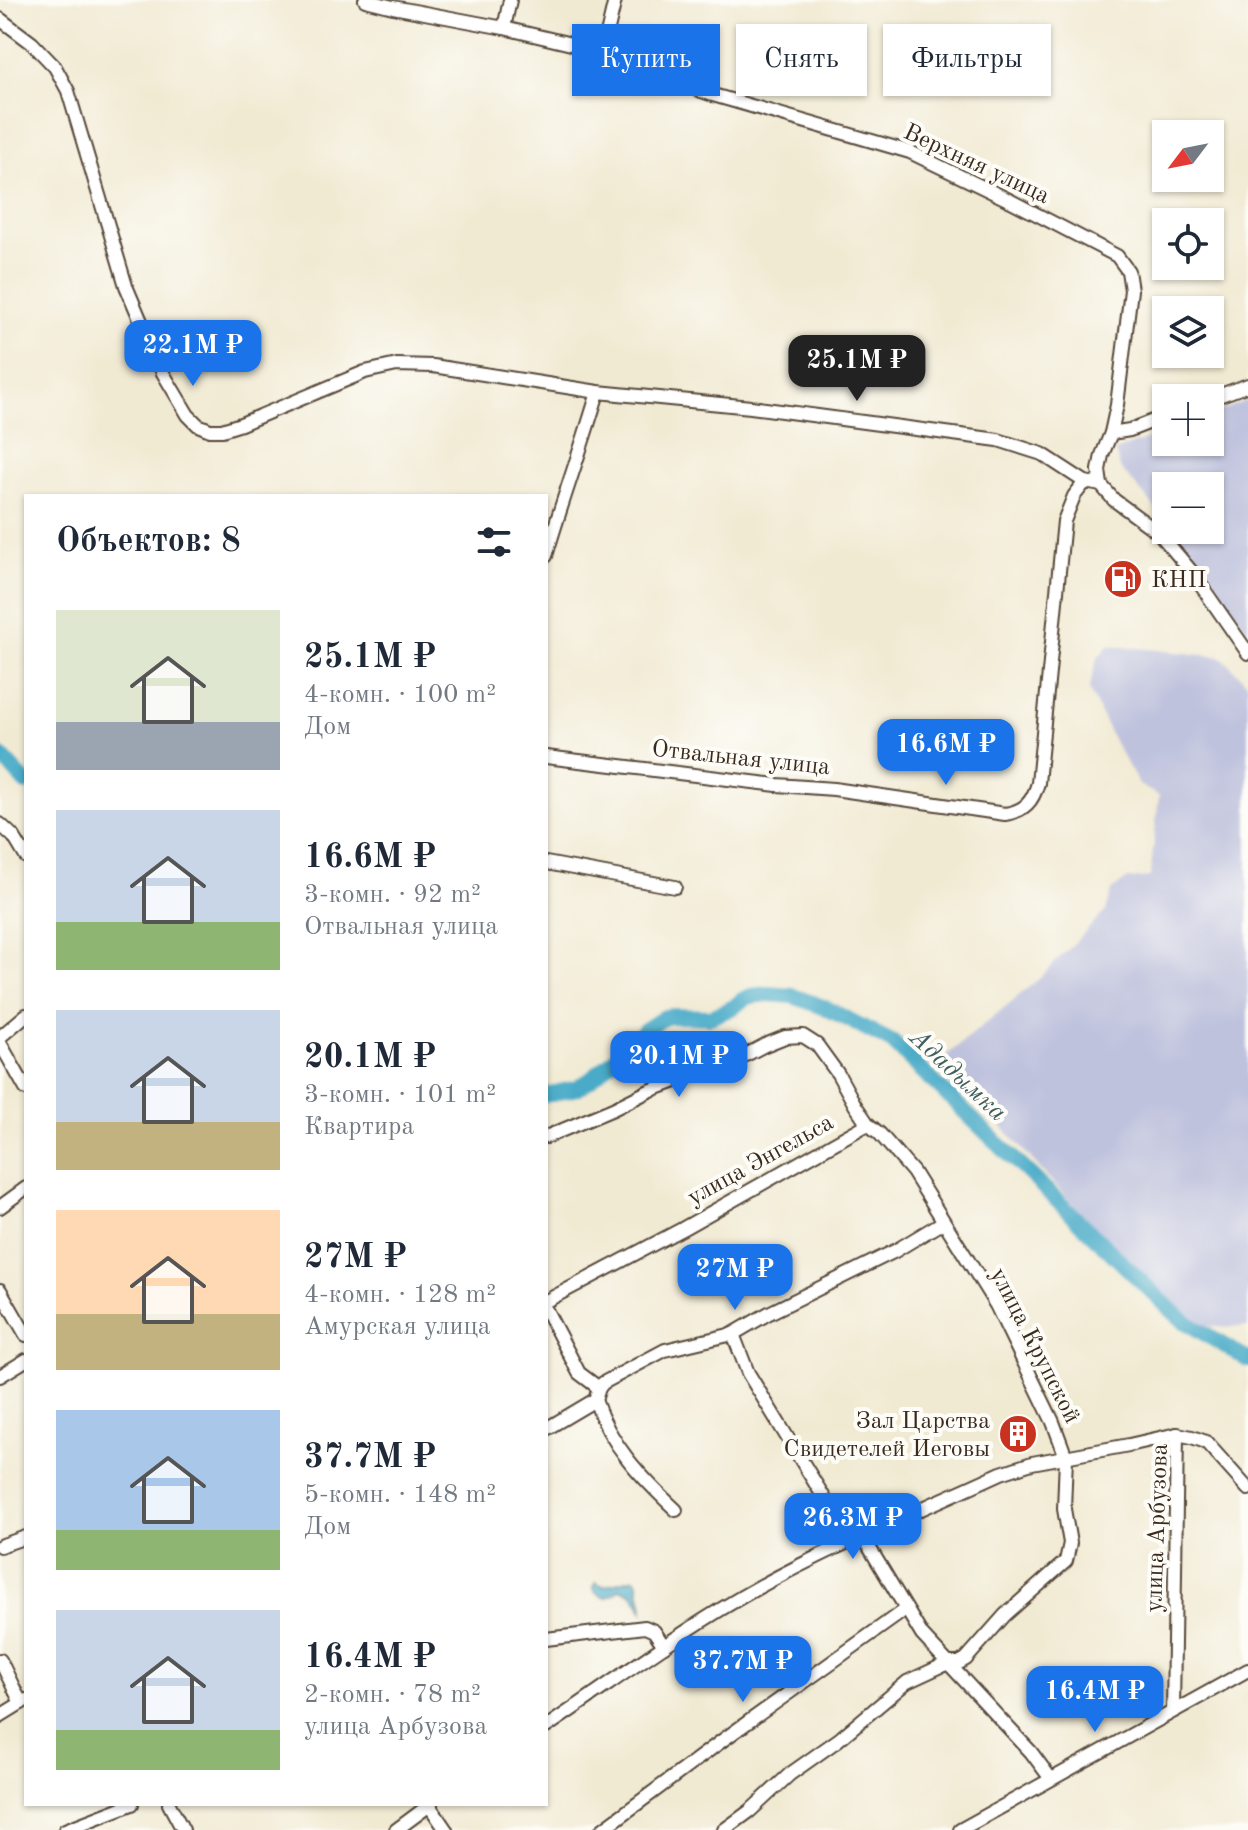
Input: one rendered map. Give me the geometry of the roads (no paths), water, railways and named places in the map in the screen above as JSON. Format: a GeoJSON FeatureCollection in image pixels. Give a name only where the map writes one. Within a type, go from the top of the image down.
{"type":"FeatureCollection","features":[{"type":"Feature","properties":{"kind":"street","name":"Верхняя улица"},"geometry":{"type":"LineString","coordinates":[[365,0],[572,44]]}},
{"type":"Feature","properties":{"kind":"street"},"geometry":{"type":"LineString","coordinates":[[504,28],[510,0]]}},
{"type":"Feature","properties":{"kind":"street"},"geometry":{"type":"LineString","coordinates":[[609,24],[615,0]]}},
{"type":"Feature","properties":{"kind":"street"},"geometry":{"type":"LineString","coordinates":[[0,19],[32,43],[55,67],[68,91],[131,300],[163,373],[188,415],[198,425],[210,430],[222,430],[365,372],[397,365],[433,366],[598,392],[751,407],[998,440],[1042,454],[1085,482],[1101,485],[1114,500],[1159,533],[1191,571],[1248,653]]}},
{"type":"Feature","properties":{"kind":"street","name":"Верхняя улица"},"geometry":{"type":"LineString","coordinates":[[716,96],[910,152],[1117,256],[1128,271],[1131,290],[1117,405],[1099,470],[1101,485]]}},
{"type":"Feature","properties":{"kind":"street"},"geometry":{"type":"LineString","coordinates":[[1224,394],[1248,385]]}},
{"type":"Feature","properties":{"kind":"street"},"geometry":{"type":"LineString","coordinates":[[548,549],[598,392]]}},
{"type":"Feature","properties":{"kind":"street"},"geometry":{"type":"LineString","coordinates":[[1111,433],[1152,421]]}},
{"type":"Feature","properties":{"kind":"street","name":"Отвальная улица"},"geometry":{"type":"LineString","coordinates":[[548,757],[834,789],[1005,814],[1021,810],[1034,797],[1038,783],[1064,521],[1074,496],[1085,482]]}},
{"type":"Feature","properties":{"kind":"street"},"geometry":{"type":"LineString","coordinates":[[0,824],[14,837],[24,854]]}},
{"type":"Feature","properties":{"kind":"street"},"geometry":{"type":"LineString","coordinates":[[548,863],[675,887]]}},
{"type":"Feature","properties":{"kind":"street"},"geometry":{"type":"LineString","coordinates":[[24,1017],[0,1040],[24,1085]]}},
{"type":"Feature","properties":{"kind":"street","name":"улица Крупской"},"geometry":{"type":"LineString","coordinates":[[548,1136],[649,1091],[727,1065],[785,1037],[803,1036],[817,1045],[868,1124],[913,1172],[996,1305],[1053,1422],[1066,1457],[1064,1509],[1070,1543],[1066,1561],[1005,1615],[966,1659],[948,1663],[907,1682],[724,1830]]}},
{"type":"Feature","properties":{"kind":"street","name":"улица Энгельса"},"geometry":{"type":"LineString","coordinates":[[548,1300],[868,1124]]}},
{"type":"Feature","properties":{"kind":"street"},"geometry":{"type":"LineString","coordinates":[[0,1207],[24,1189]]}},
{"type":"Feature","properties":{"kind":"street"},"geometry":{"type":"LineString","coordinates":[[548,1428],[597,1394],[603,1383],[665,1350],[733,1334],[895,1251],[943,1222]]}},
{"type":"Feature","properties":{"kind":"street"},"geometry":{"type":"LineString","coordinates":[[0,1290],[24,1332]]}},
{"type":"Feature","properties":{"kind":"street"},"geometry":{"type":"LineString","coordinates":[[548,1314],[579,1373],[597,1394],[610,1432],[642,1478],[676,1510]]}},
{"type":"Feature","properties":{"kind":"street"},"geometry":{"type":"LineString","coordinates":[[733,1334],[748,1373],[824,1498],[852,1534],[863,1537],[922,1635],[1031,1752],[1051,1779]]}},
{"type":"Feature","properties":{"kind":"street"},"geometry":{"type":"LineString","coordinates":[[0,1376],[24,1361]]}},
{"type":"Feature","properties":{"kind":"street"},"geometry":{"type":"LineString","coordinates":[[548,1726],[664,1646],[758,1588],[816,1558],[1001,1473],[1032,1463],[1177,1434]]}},
{"type":"Feature","properties":{"kind":"street","name":"улица Арбузова"},"geometry":{"type":"LineString","coordinates":[[1173,1711],[1177,1434],[1206,1442],[1248,1489]]}},
{"type":"Feature","properties":{"kind":"street"},"geometry":{"type":"LineString","coordinates":[[0,1546],[24,1538]]}},
{"type":"Feature","properties":{"kind":"street"},"geometry":{"type":"LineString","coordinates":[[602,1830],[906,1609]]}},
{"type":"Feature","properties":{"kind":"street"},"geometry":{"type":"LineString","coordinates":[[548,1639],[645,1627],[654,1631],[664,1646]]}},
{"type":"Feature","properties":{"kind":"street"},"geometry":{"type":"LineString","coordinates":[[0,1660],[24,1702],[0,1716]]}},
{"type":"Feature","properties":{"kind":"street"},"geometry":{"type":"LineString","coordinates":[[960,1830],[1248,1670]]}},
{"type":"Feature","properties":{"kind":"street"},"geometry":{"type":"LineString","coordinates":[[65,1830],[127,1806]]}},
{"type":"Feature","properties":{"kind":"street"},"geometry":{"type":"LineString","coordinates":[[170,1806],[183,1830]]}},
{"type":"Feature","properties":{"kind":"street"},"geometry":{"type":"LineString","coordinates":[[396,1830],[429,1806]]}},
{"type":"Feature","properties":{"kind":"street"},"geometry":{"type":"LineString","coordinates":[[431,1806],[446,1830]]}},
{"type":"Feature","properties":{"kind":"water"},"geometry":{"type":"Polygon","coordinates":[[[634,1578],[638,1582],[643,1611],[628,1592],[620,1589],[605,1598],[593,1587],[596,1583],[604,1586],[634,1578]]]}},
{"type":"Feature","properties":{"kind":"waterway","name":"Ададымка"},"geometry":{"type":"LineString","coordinates":[[0,755],[24,781]]}},
{"type":"Feature","properties":{"kind":"waterway","name":"Ададымка"},"geometry":{"type":"LineString","coordinates":[[548,1095],[577,1088],[590,1080],[645,1030],[665,1017],[711,1017],[751,996],[769,994],[793,996],[826,1008],[892,1042],[1171,1310],[1248,1360]]}},
{"type":"Feature","properties":{"kind":"place","name":"КНП"},"geometry":{"type":"Point","coordinates":[1123,579]}},
{"type":"Feature","properties":{"kind":"place","name":"Зал Царства Свидетелей Иеговы"},"geometry":{"type":"Point","coordinates":[1018,1434]}}]}
